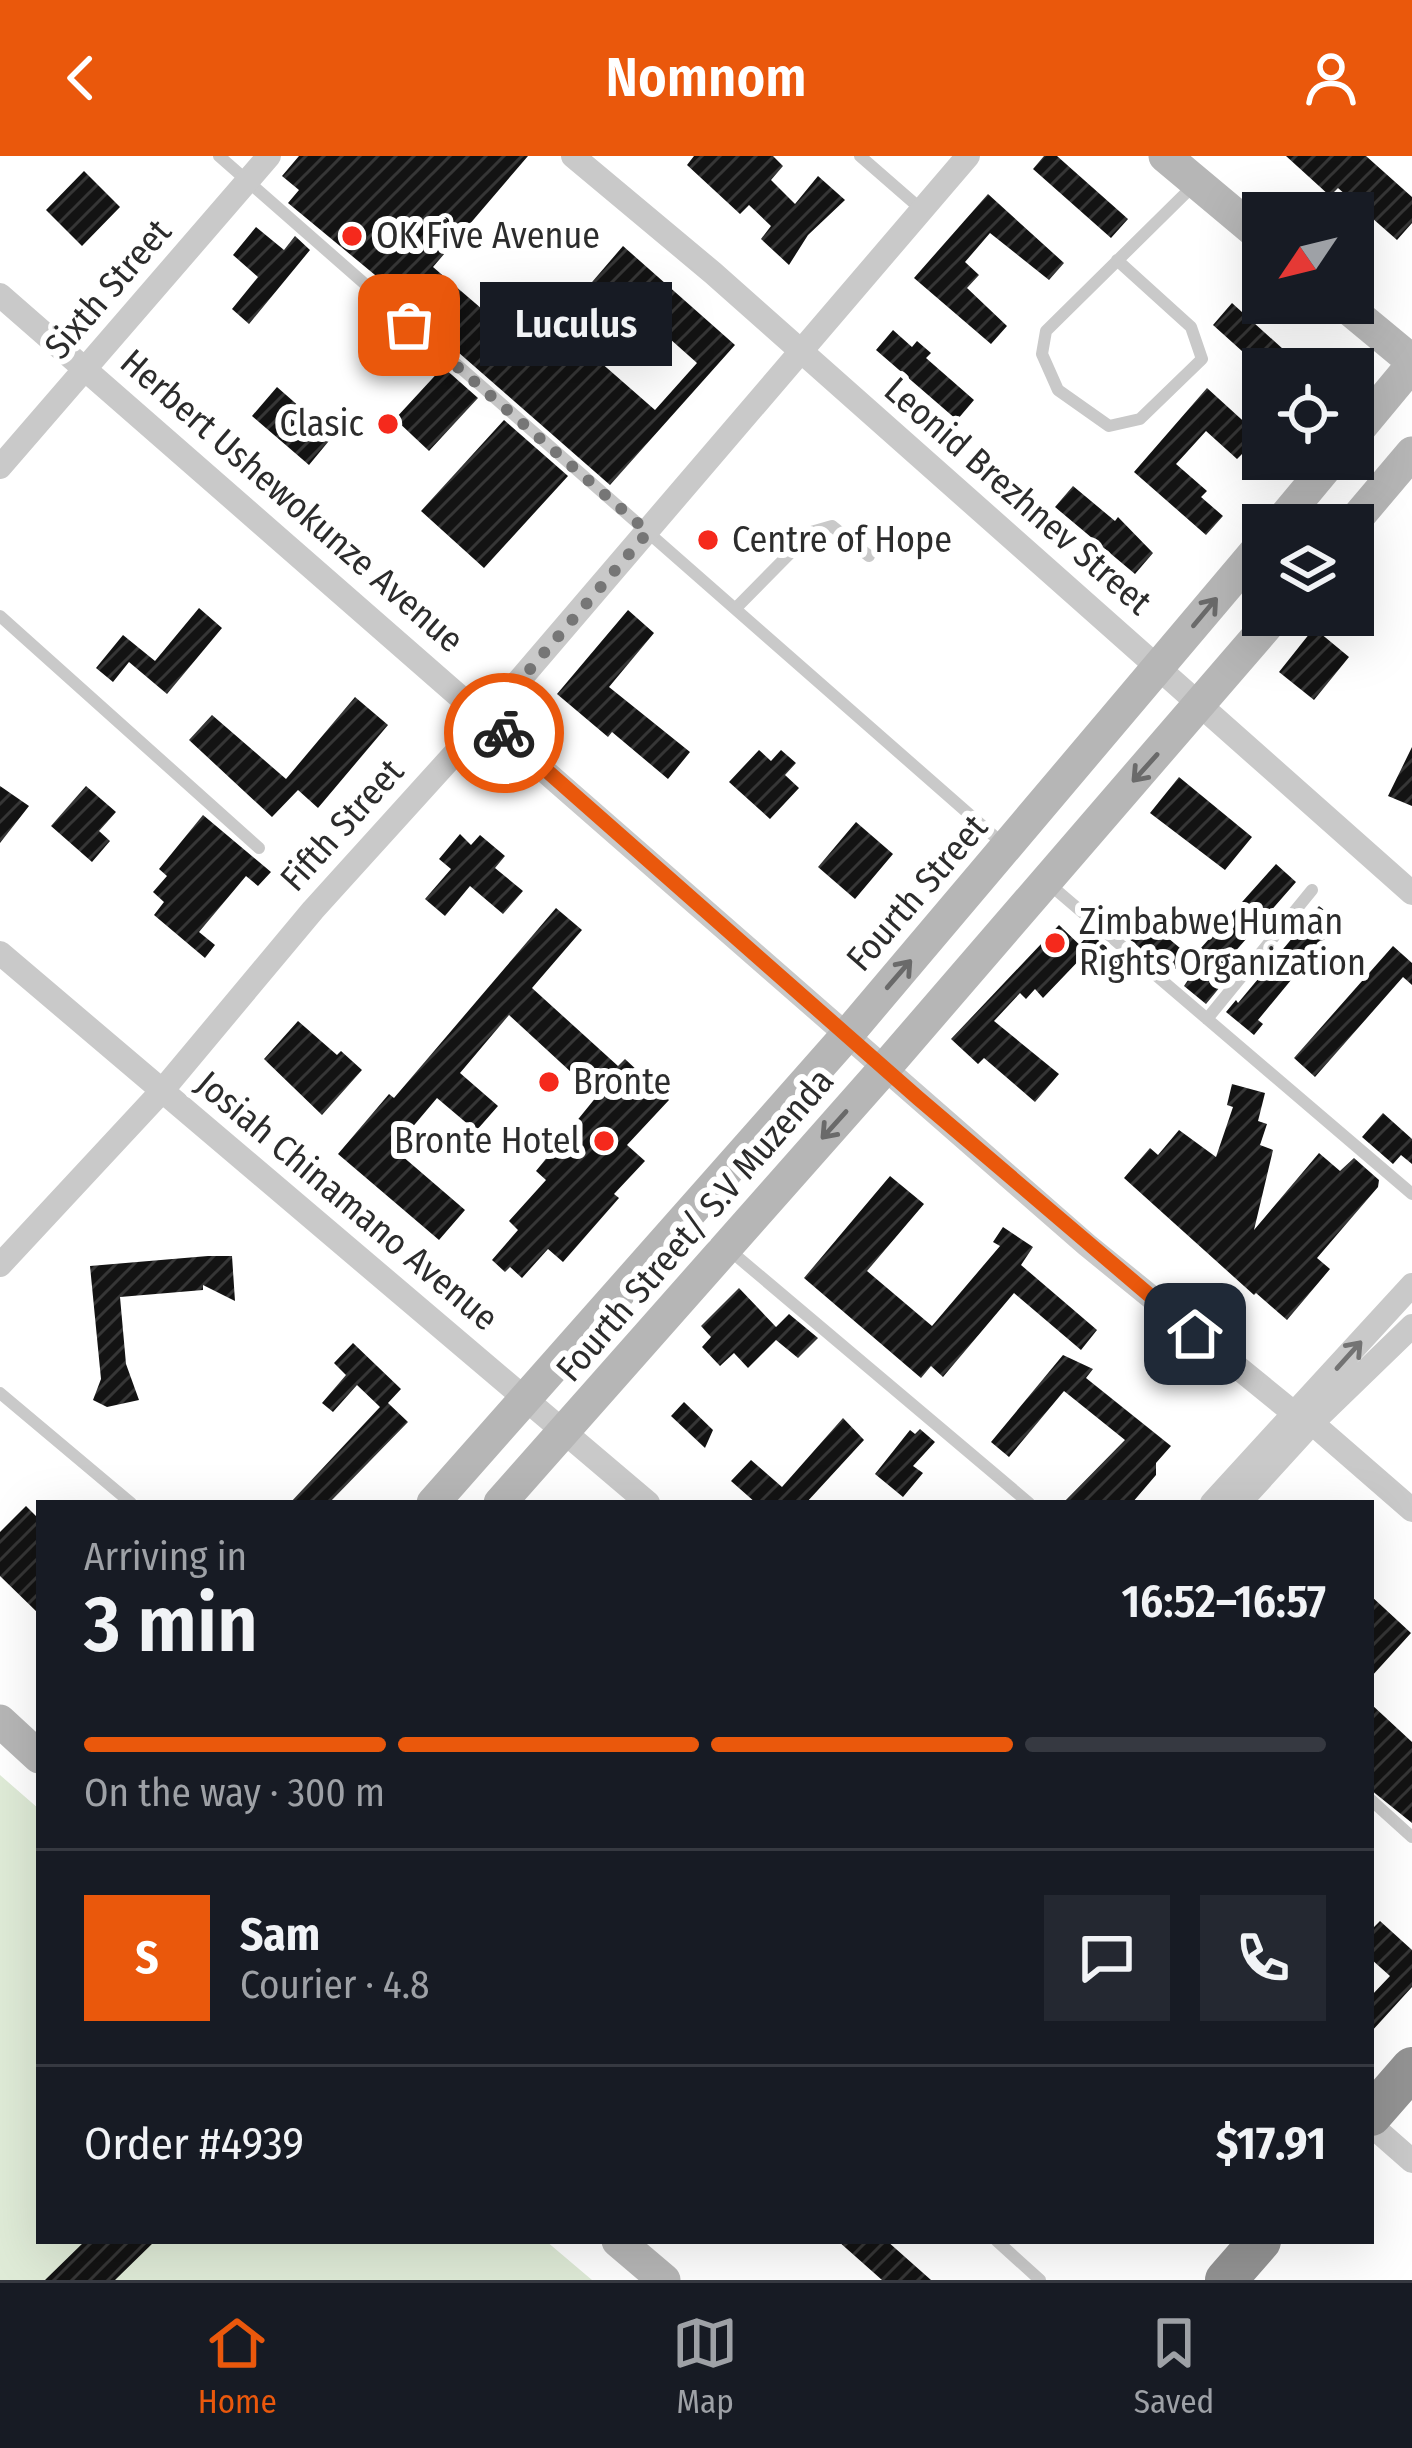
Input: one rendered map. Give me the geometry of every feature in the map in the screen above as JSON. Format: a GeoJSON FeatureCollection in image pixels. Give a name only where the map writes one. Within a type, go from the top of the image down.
{"type":"FeatureCollection","features":[{"type":"Feature","properties":{"kind":"highway"},"geometry":{"type":"LineString","coordinates":[[1374,2112],[1412,2068]]}},
{"type":"Feature","properties":{"kind":"highway"},"geometry":{"type":"LineString","coordinates":[[1226,2280],[1257,2244]]}},
{"type":"Feature","properties":{"kind":"main road"},"geometry":{"type":"LineString","coordinates":[[1165,156],[1242,220]]}},
{"type":"Feature","properties":{"kind":"main road"},"geometry":{"type":"LineString","coordinates":[[1366,324],[1412,363],[1374,410]]}},
{"type":"Feature","properties":{"kind":"main road"},"geometry":{"type":"LineString","coordinates":[[1369,504],[1412,452]]}},
{"type":"Feature","properties":{"kind":"main road"},"geometry":{"type":"LineString","coordinates":[[1296,504],[1316,480]]}},
{"type":"Feature","properties":{"kind":"main road","name":"Fourth Street"},"geometry":{"type":"LineString","coordinates":[[436,1500],[847,1035],[1242,568]]}},
{"type":"Feature","properties":{"kind":"main road","name":"Fourth Street/ S.V Muzenda"},"geometry":{"type":"LineString","coordinates":[[503,1500],[1258,636]]}},
{"type":"Feature","properties":{"kind":"main road"},"geometry":{"type":"LineString","coordinates":[[0,1705],[36,1733]]}},
{"type":"Feature","properties":{"kind":"main road"},"geometry":{"type":"LineString","coordinates":[[0,1721],[36,1754]]}},
{"type":"Feature","properties":{"kind":"main road"},"geometry":{"type":"LineString","coordinates":[[621,2244],[664,2280]]}},
{"type":"Feature","properties":{"kind":"street","name":"Sixth Street"},"geometry":{"type":"LineString","coordinates":[[0,467],[269,156]]}},
{"type":"Feature","properties":{"kind":"street","name":"Leonid Brezhnev Street"},"geometry":{"type":"LineString","coordinates":[[573,156],[1412,892]]}},
{"type":"Feature","properties":{"kind":"street","name":"Fifth Street"},"geometry":{"type":"LineString","coordinates":[[0,1265],[161,1092],[313,910],[488,718],[968,156]]}},
{"type":"Feature","properties":{"kind":"street","name":"Herbert Ushewokunze Avenue"},"geometry":{"type":"LineString","coordinates":[[0,295],[1087,1245],[1412,1510]]}},
{"type":"Feature","properties":{"kind":"street","name":"Josiah Chinamano Avenue"},"geometry":{"type":"LineString","coordinates":[[0,953],[644,1500]]}},
{"type":"Feature","properties":{"kind":"street"},"geometry":{"type":"LineString","coordinates":[[1241,1500],[1412,1286]]}},
{"type":"Feature","properties":{"kind":"street"},"geometry":{"type":"LineString","coordinates":[[1215,1500],[1412,1326]]}},
{"type":"Feature","properties":{"kind":"street"},"geometry":{"type":"LineString","coordinates":[[1374,2128],[1412,2161]]}},
{"type":"Feature","properties":{"kind":"lane"},"geometry":{"type":"LineString","coordinates":[[219,156],[1007,848]]}},
{"type":"Feature","properties":{"kind":"lane"},"geometry":{"type":"LineString","coordinates":[[860,156],[922,210]]}},
{"type":"Feature","properties":{"kind":"lane"},"geometry":{"type":"LineString","coordinates":[[1117,260],[1191,327],[1202,359],[1140,418],[1109,426],[1058,390],[1042,354],[1046,331],[1117,260],[1196,182]]}},
{"type":"Feature","properties":{"kind":"lane"},"geometry":{"type":"LineString","coordinates":[[737,607],[811,532],[832,526],[869,556]]}},
{"type":"Feature","properties":{"kind":"lane"},"geometry":{"type":"LineString","coordinates":[[0,616],[259,848]]}},
{"type":"Feature","properties":{"kind":"lane"},"geometry":{"type":"LineString","coordinates":[[1045,881],[1412,1194]]}},
{"type":"Feature","properties":{"kind":"lane"},"geometry":{"type":"LineString","coordinates":[[1207,1019],[1312,890]]}},
{"type":"Feature","properties":{"kind":"lane"},"geometry":{"type":"LineString","coordinates":[[726,1248],[1025,1500]]}},
{"type":"Feature","properties":{"kind":"lane"},"geometry":{"type":"LineString","coordinates":[[0,1393],[127,1500]]}},
{"type":"Feature","properties":{"kind":"lane"},"geometry":{"type":"LineString","coordinates":[[1374,1803],[1412,1838]]}},
{"type":"Feature","properties":{"kind":"lane"},"geometry":{"type":"LineString","coordinates":[[1000,2244],[1040,2280]]}},
{"type":"Feature","properties":{"kind":"green space"},"geometry":{"type":"Polygon","coordinates":[[[0,1775],[36,1806],[36,2244],[550,2244],[592,2280],[0,2280],[0,1775]]]}},
{"type":"Feature","properties":{"kind":"building"},"geometry":{"type":"Polygon","coordinates":[[[299,156],[528,156],[433,267],[532,352],[623,246],[735,345],[610,485],[395,297],[398,294],[288,203],[299,190],[282,176],[299,156]],[[633,306],[591,354],[655,410],[697,363],[633,306]]]}},
{"type":"Feature","properties":{"kind":"building"},"geometry":{"type":"Polygon","coordinates":[[[694,156],[773,156],[783,166],[771,180],[795,204],[818,176],[845,200],[808,235],[789,265],[761,239],[771,226],[749,205],[740,214],[687,165],[694,156]]]}},
{"type":"Feature","properties":{"kind":"building"},"geometry":{"type":"Polygon","coordinates":[[[1044,156],[1057,156],[1128,219],[1111,238],[1033,169],[1044,156]]]}},
{"type":"Feature","properties":{"kind":"building"},"geometry":{"type":"Polygon","coordinates":[[[1286,156],[1366,156],[1412,197],[1412,223],[1397,240],[1374,220],[1374,192],[1338,188],[1326,192],[1286,156]]]}},
{"type":"Feature","properties":{"kind":"building"},"geometry":{"type":"Polygon","coordinates":[[[84,171],[120,207],[82,246],[46,210],[84,171]]]}},
{"type":"Feature","properties":{"kind":"building"},"geometry":{"type":"Polygon","coordinates":[[[988,194],[1064,263],[1049,280],[990,233],[965,262],[979,275],[967,288],[1007,326],[991,344],[914,278],[988,194]]]}},
{"type":"Feature","properties":{"kind":"building"},"geometry":{"type":"Polygon","coordinates":[[[256,227],[284,250],[295,236],[310,250],[249,324],[232,309],[258,277],[233,255],[256,227]]]}},
{"type":"Feature","properties":{"kind":"building"},"geometry":{"type":"Polygon","coordinates":[[[1232,303],[1242,312],[1242,324],[1255,324],[1282,348],[1242,351],[1213,325],[1232,303]]]}},
{"type":"Feature","properties":{"kind":"building"},"geometry":{"type":"Polygon","coordinates":[[[893,330],[912,347],[917,341],[931,353],[926,358],[974,400],[957,420],[876,350],[893,330]]]}},
{"type":"Feature","properties":{"kind":"building"},"geometry":{"type":"Polygon","coordinates":[[[443,367],[478,398],[429,451],[395,419],[443,367]]]}},
{"type":"Feature","properties":{"kind":"building"},"geometry":{"type":"Polygon","coordinates":[[[277,387],[333,436],[309,465],[252,416],[277,387]]]}},
{"type":"Feature","properties":{"kind":"building"},"geometry":{"type":"Polygon","coordinates":[[[1207,388],[1242,420],[1242,454],[1237,459],[1206,431],[1176,464],[1207,491],[1201,497],[1223,516],[1206,535],[1134,472],[1207,388]]]}},
{"type":"Feature","properties":{"kind":"building"},"geometry":{"type":"Polygon","coordinates":[[[504,420],[568,476],[484,568],[421,511],[504,420]]]}},
{"type":"Feature","properties":{"kind":"building"},"geometry":{"type":"Polygon","coordinates":[[[1073,486],[1115,521],[1118,517],[1153,553],[1135,574],[1055,507],[1073,486]]]}},
{"type":"Feature","properties":{"kind":"building"},"geometry":{"type":"Polygon","coordinates":[[[199,608],[222,628],[167,694],[129,662],[113,682],[96,668],[123,635],[155,661],[199,608]]]}},
{"type":"Feature","properties":{"kind":"building"},"geometry":{"type":"Polygon","coordinates":[[[628,610],[654,633],[609,687],[690,752],[668,779],[557,694],[628,610]]]}},
{"type":"Feature","properties":{"kind":"building"},"geometry":{"type":"Polygon","coordinates":[[[1308,636],[1324,636],[1349,657],[1314,700],[1279,672],[1308,636]]]}},
{"type":"Feature","properties":{"kind":"building"},"geometry":{"type":"Polygon","coordinates":[[[355,697],[388,725],[318,808],[298,790],[272,817],[189,740],[212,715],[286,779],[355,697]]]}},
{"type":"Feature","properties":{"kind":"building"},"geometry":{"type":"Polygon","coordinates":[[[1412,747],[1412,806],[1388,796],[1412,747]]]}},
{"type":"Feature","properties":{"kind":"building"},"geometry":{"type":"Polygon","coordinates":[[[759,750],[771,761],[781,750],[796,763],[785,775],[799,788],[770,819],[729,782],[759,750]]]}},
{"type":"Feature","properties":{"kind":"building"},"geometry":{"type":"Polygon","coordinates":[[[1179,777],[1252,837],[1225,870],[1150,813],[1179,777]]]}},
{"type":"Feature","properties":{"kind":"building"},"geometry":{"type":"Polygon","coordinates":[[[0,786],[29,806],[0,843],[0,786]]]}},
{"type":"Feature","properties":{"kind":"building"},"geometry":{"type":"Polygon","coordinates":[[[86,786],[116,812],[99,831],[110,841],[92,862],[51,826],[86,786]]]}},
{"type":"Feature","properties":{"kind":"building"},"geometry":{"type":"Polygon","coordinates":[[[203,815],[271,872],[258,886],[246,876],[199,932],[215,945],[205,958],[154,915],[164,902],[153,892],[167,876],[159,869],[203,815]]]}},
{"type":"Feature","properties":{"kind":"building"},"geometry":{"type":"Polygon","coordinates":[[[856,822],[893,854],[855,899],[818,867],[856,822]]]}},
{"type":"Feature","properties":{"kind":"building"},"geometry":{"type":"Polygon","coordinates":[[[460,834],[471,845],[480,835],[505,856],[495,868],[523,891],[503,914],[470,886],[445,916],[425,899],[451,869],[439,859],[460,834]]]}},
{"type":"Feature","properties":{"kind":"building"},"geometry":{"type":"Polygon","coordinates":[[[1276,864],[1296,882],[1211,979],[1220,987],[1206,1004],[1184,986],[1188,980],[1150,947],[1145,952],[1128,938],[1144,918],[1192,958],[1276,864]]]}},
{"type":"Feature","properties":{"kind":"building"},"geometry":{"type":"Polygon","coordinates":[[[1319,906],[1339,922],[1258,1020],[1263,1024],[1254,1035],[1226,1012],[1319,906]]]}},
{"type":"Feature","properties":{"kind":"building"},"geometry":{"type":"Polygon","coordinates":[[[556,908],[582,930],[532,988],[618,1066],[625,1059],[669,1100],[627,1145],[645,1161],[614,1194],[619,1198],[563,1262],[548,1249],[522,1278],[510,1267],[505,1272],[492,1260],[518,1230],[509,1221],[546,1180],[536,1171],[597,1096],[509,1015],[460,1073],[498,1106],[476,1131],[437,1098],[394,1149],[465,1210],[439,1240],[338,1154],[389,1094],[394,1098],[556,908]]]}},
{"type":"Feature","properties":{"kind":"building"},"geometry":{"type":"Polygon","coordinates":[[[1059,925],[1087,952],[1043,998],[1035,989],[1026,999],[1020,993],[994,1021],[1059,1074],[1035,1102],[984,1058],[978,1064],[951,1039],[1059,925]]]}},
{"type":"Feature","properties":{"kind":"building"},"geometry":{"type":"Polygon","coordinates":[[[1090,933],[1131,968],[1123,978],[1081,943],[1090,933]]]}},
{"type":"Feature","properties":{"kind":"building"},"geometry":{"type":"Polygon","coordinates":[[[1393,946],[1412,963],[1412,985],[1403,977],[1315,1077],[1294,1058],[1393,946]]]}},
{"type":"Feature","properties":{"kind":"building"},"geometry":{"type":"Polygon","coordinates":[[[298,1021],[362,1070],[322,1115],[264,1059],[298,1021]]]}},
{"type":"Feature","properties":{"kind":"building"},"geometry":{"type":"Polygon","coordinates":[[[1232,1084],[1265,1093],[1258,1121],[1267,1124],[1260,1145],[1273,1150],[1254,1230],[1319,1153],[1340,1171],[1354,1158],[1379,1180],[1317,1258],[1330,1269],[1287,1320],[1124,1178],[1150,1148],[1158,1155],[1179,1130],[1216,1157],[1233,1107],[1227,1105],[1232,1084]]]}},
{"type":"Feature","properties":{"kind":"building"},"geometry":{"type":"Polygon","coordinates":[[[1383,1113],[1412,1139],[1412,1164],[1401,1155],[1393,1164],[1362,1137],[1383,1113]]]}},
{"type":"Feature","properties":{"kind":"building"},"geometry":{"type":"Polygon","coordinates":[[[890,1176],[924,1204],[867,1271],[932,1326],[1000,1246],[993,1242],[1003,1227],[1033,1247],[1021,1265],[1097,1330],[1081,1350],[1014,1293],[943,1377],[931,1366],[921,1378],[804,1278],[890,1176]]]}},
{"type":"Feature","properties":{"kind":"building"},"geometry":{"type":"Polygon","coordinates":[[[232,1256],[235,1301],[203,1285],[203,1290],[120,1297],[126,1364],[139,1400],[107,1407],[93,1400],[101,1379],[90,1266],[232,1256]]]}},
{"type":"Feature","properties":{"kind":"building"},"geometry":{"type":"Polygon","coordinates":[[[739,1288],[776,1327],[789,1314],[818,1338],[798,1358],[776,1340],[748,1368],[734,1353],[720,1366],[702,1347],[711,1337],[701,1326],[739,1288]]]}},
{"type":"Feature","properties":{"kind":"building"},"geometry":{"type":"Polygon","coordinates":[[[353,1343],[401,1389],[388,1403],[408,1422],[332,1500],[293,1500],[380,1407],[357,1385],[333,1412],[322,1403],[346,1375],[334,1363],[353,1343]]]}},
{"type":"Feature","properties":{"kind":"building"},"geometry":{"type":"Polygon","coordinates":[[[1063,1355],[1093,1369],[1086,1378],[1171,1446],[1156,1463],[1156,1475],[1135,1500],[1066,1500],[1125,1440],[1064,1391],[1009,1457],[991,1442],[1063,1355]]]}},
{"type":"Feature","properties":{"kind":"building"},"geometry":{"type":"Polygon","coordinates":[[[684,1402],[713,1430],[705,1448],[671,1416],[684,1402]]]}},
{"type":"Feature","properties":{"kind":"building"},"geometry":{"type":"Polygon","coordinates":[[[843,1418],[864,1440],[809,1500],[753,1500],[731,1481],[751,1460],[782,1487],[843,1418]]]}},
{"type":"Feature","properties":{"kind":"building"},"geometry":{"type":"Polygon","coordinates":[[[920,1429],[935,1442],[913,1466],[923,1473],[903,1497],[875,1474],[910,1430],[915,1434],[920,1429]]]}},
{"type":"Feature","properties":{"kind":"building"},"geometry":{"type":"Polygon","coordinates":[[[26,1506],[36,1516],[36,1611],[0,1576],[0,1532],[26,1506]]]}},
{"type":"Feature","properties":{"kind":"building"},"geometry":{"type":"Polygon","coordinates":[[[1374,1599],[1411,1633],[1374,1674],[1374,1599]]]}},
{"type":"Feature","properties":{"kind":"building"},"geometry":{"type":"Polygon","coordinates":[[[1374,1707],[1412,1742],[1412,1823],[1374,1792],[1374,1707]]]}},
{"type":"Feature","properties":{"kind":"building"},"geometry":{"type":"Polygon","coordinates":[[[1380,1921],[1412,1950],[1412,1987],[1374,2029],[1374,1993],[1390,1976],[1374,1962],[1374,1927],[1380,1921]]]}},
{"type":"Feature","properties":{"kind":"building"},"geometry":{"type":"Polygon","coordinates":[[[82,2244],[152,2244],[115,2280],[45,2280],[82,2244]]]}},
{"type":"Feature","properties":{"kind":"building"},"geometry":{"type":"Polygon","coordinates":[[[841,2244],[890,2244],[931,2280],[882,2280],[841,2244]]]}},
{"type":"Feature","properties":{"kind":"way so far"},"geometry":{"type":"LineString","coordinates":[[409,325],[648,532],[488,718],[504,733]]}},
{"type":"Feature","properties":{"kind":"place","name":"OK Five Avenue"},"geometry":{"type":"Point","coordinates":[352,236]}},
{"type":"Feature","properties":{"kind":"place","name":"Luculus"},"geometry":{"type":"Point","coordinates":[409,325]}},
{"type":"Feature","properties":{"kind":"place","name":"Clasic"},"geometry":{"type":"Point","coordinates":[388,424]}},
{"type":"Feature","properties":{"kind":"place","name":"Centre of Hope"},"geometry":{"type":"Point","coordinates":[708,540]}},
{"type":"Feature","properties":{"kind":"place","name":"Zimbabwe Human Rights Organization"},"geometry":{"type":"Point","coordinates":[1055,943]}},
{"type":"Feature","properties":{"kind":"place","name":"Bronte"},"geometry":{"type":"Point","coordinates":[549,1082]}},
{"type":"Feature","properties":{"kind":"place","name":"Bronte Hotel"},"geometry":{"type":"Point","coordinates":[604,1141]}},
{"type":"Feature","properties":{"kind":"route"},"geometry":{"type":"LineString","coordinates":[[504,733],[1087,1245],[1195,1334]]}}]}
